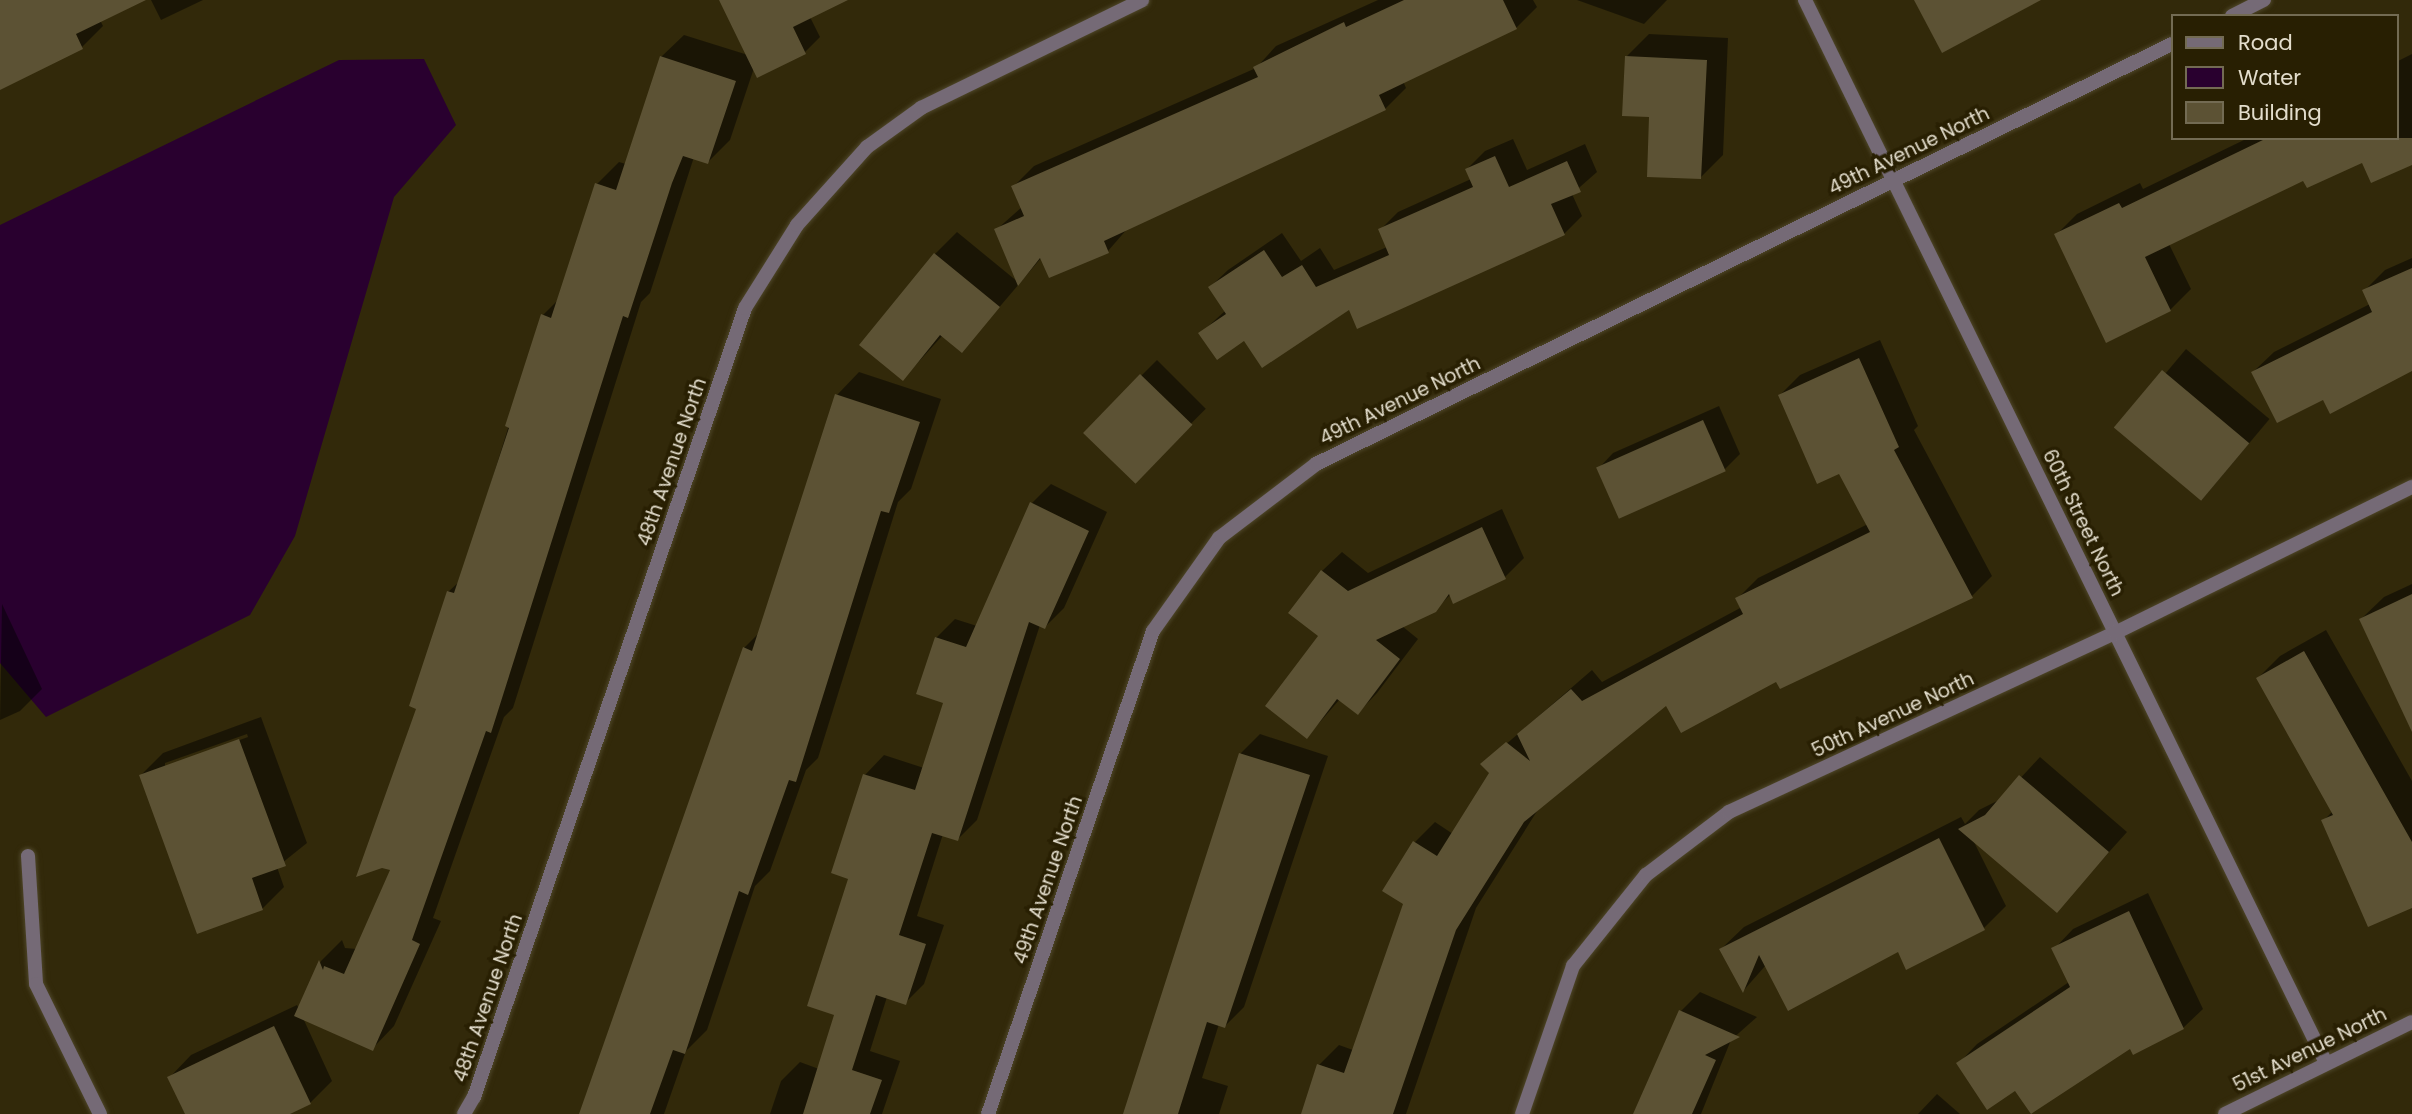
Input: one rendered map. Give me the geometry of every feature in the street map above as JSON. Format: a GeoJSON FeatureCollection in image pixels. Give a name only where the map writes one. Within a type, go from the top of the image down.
{"type":"FeatureCollection","features":[{"type":"Feature","properties":{"kind":"street","name":"48th Avenue North"},"geometry":{"type":"LineString","coordinates":[[464,1114],[474,1097],[745,308],[797,225],[867,147],[921,108],[1142,0]]}},
{"type":"Feature","properties":{"kind":"street","name":"60th Street North"},"geometry":{"type":"LineString","coordinates":[[1805,0],[2326,1063]]}},
{"type":"Feature","properties":{"kind":"street"},"geometry":{"type":"LineString","coordinates":[[2236,14],[2264,0]]}},
{"type":"Feature","properties":{"kind":"street","name":"49th Avenue North"},"geometry":{"type":"LineString","coordinates":[[988,1114],[1153,631],[1219,538],[1316,464],[2170,45]]}},
{"type":"Feature","properties":{"kind":"street","name":"50th Avenue North"},"geometry":{"type":"LineString","coordinates":[[1522,1114],[1573,966],[1646,875],[1729,812],[2115,633],[2412,487]]}},
{"type":"Feature","properties":{"kind":"street"},"geometry":{"type":"LineString","coordinates":[[28,856],[36,984],[100,1114]]}},
{"type":"Feature","properties":{"kind":"street","name":"51st Avenue North"},"geometry":{"type":"LineString","coordinates":[[2225,1114],[2412,1022]]}},
{"type":"Feature","properties":{"kind":"water"},"geometry":{"type":"Polygon","coordinates":[[[424,59],[456,125],[394,197],[295,536],[250,615],[46,717],[0,663],[0,225],[339,60],[424,59]]]}},
{"type":"Feature","properties":{"kind":"building"},"geometry":{"type":"Polygon","coordinates":[[[0,0],[146,0],[76,34],[83,49],[0,90],[0,0]]]}},
{"type":"Feature","properties":{"kind":"building"},"geometry":{"type":"Polygon","coordinates":[[[719,0],[848,0],[793,27],[806,54],[757,78],[719,0]]]}},
{"type":"Feature","properties":{"kind":"building"},"geometry":{"type":"Polygon","coordinates":[[[1404,0],[1503,0],[1517,29],[1379,95],[1386,110],[1104,241],[1109,253],[1049,278],[1040,258],[1018,286],[994,229],[1024,216],[1011,186],[1258,77],[1253,67],[1344,22],[1346,27],[1404,0]]]}},
{"type":"Feature","properties":{"kind":"building"},"geometry":{"type":"Polygon","coordinates":[[[1914,0],[2041,0],[1942,53],[1914,0]]]}},
{"type":"Feature","properties":{"kind":"building"},"geometry":{"type":"Polygon","coordinates":[[[660,56],[736,81],[708,164],[683,156],[672,183],[628,318],[623,316],[491,733],[486,731],[412,940],[420,944],[373,1051],[294,1016],[319,960],[323,970],[324,966],[344,974],[390,870],[382,868],[356,877],[416,709],[409,706],[447,591],[454,593],[509,428],[505,426],[541,314],[551,318],[595,183],[616,190],[660,56]]]}},
{"type":"Feature","properties":{"kind":"building"},"geometry":{"type":"Polygon","coordinates":[[[1625,56],[1707,60],[1701,179],[1647,177],[1649,117],[1622,116],[1625,56]]]}},
{"type":"Feature","properties":{"kind":"building"},"geometry":{"type":"Polygon","coordinates":[[[2412,138],[2412,165],[2371,183],[2362,163],[2307,188],[2303,181],[2145,257],[2171,311],[2106,343],[2054,234],[2119,203],[2122,208],[2263,140],[2412,138]]]}},
{"type":"Feature","properties":{"kind":"building"},"geometry":{"type":"Polygon","coordinates":[[[1495,156],[1509,187],[1567,161],[1581,192],[1551,204],[1565,235],[1357,329],[1349,310],[1262,368],[1244,341],[1217,360],[1198,333],[1226,314],[1208,287],[1264,250],[1282,277],[1302,265],[1316,287],[1389,255],[1378,229],[1473,187],[1465,169],[1495,156]]]}},
{"type":"Feature","properties":{"kind":"building"},"geometry":{"type":"Polygon","coordinates":[[[934,253],[1000,307],[962,353],[940,335],[903,381],[859,345],[934,253]]]}},
{"type":"Feature","properties":{"kind":"building"},"geometry":{"type":"Polygon","coordinates":[[[2412,268],[2412,371],[2330,414],[2323,400],[2277,423],[2251,372],[2372,312],[2362,290],[2412,268]]]}},
{"type":"Feature","properties":{"kind":"building"},"geometry":{"type":"Polygon","coordinates":[[[1859,358],[1899,447],[1894,450],[1973,598],[1780,689],[1776,682],[1681,733],[1666,706],[1524,822],[1456,930],[1393,1114],[1301,1114],[1317,1064],[1344,1073],[1403,904],[1382,891],[1413,841],[1437,856],[1489,773],[1480,764],[1506,742],[1530,761],[1517,734],[1571,689],[1582,701],[1743,614],[1735,598],[1870,532],[1839,474],[1817,484],[1778,395],[1859,358]]]}},
{"type":"Feature","properties":{"kind":"building"},"geometry":{"type":"Polygon","coordinates":[[[2162,370],[2249,443],[2201,501],[2114,427],[2162,370]]]}},
{"type":"Feature","properties":{"kind":"building"},"geometry":{"type":"Polygon","coordinates":[[[1140,374],[1193,425],[1136,484],[1083,433],[1140,374]]]}},
{"type":"Feature","properties":{"kind":"building"},"geometry":{"type":"Polygon","coordinates":[[[835,394],[920,422],[889,513],[881,511],[796,782],[789,780],[748,895],[739,891],[685,1054],[673,1050],[650,1114],[579,1114],[743,647],[752,651],[835,394]]]}},
{"type":"Feature","properties":{"kind":"building"},"geometry":{"type":"Polygon","coordinates":[[[1703,420],[1726,471],[1619,519],[1596,468],[1703,420]]]}},
{"type":"Feature","properties":{"kind":"building"},"geometry":{"type":"Polygon","coordinates":[[[1030,502],[1089,531],[1045,629],[1029,622],[958,841],[932,833],[899,935],[926,944],[906,1005],[876,995],[852,1070],[882,1080],[870,1114],[803,1114],[834,1015],[807,1006],[848,879],[831,873],[863,774],[915,790],[943,703],[916,694],[935,637],[966,647],[1030,502]]]}},
{"type":"Feature","properties":{"kind":"building"},"geometry":{"type":"Polygon","coordinates":[[[1482,527],[1506,579],[1453,604],[1449,594],[1436,612],[1376,640],[1400,659],[1358,715],[1337,699],[1307,739],[1265,706],[1318,636],[1288,613],[1321,570],[1348,591],[1482,527]]]}},
{"type":"Feature","properties":{"kind":"building"},"geometry":{"type":"Polygon","coordinates":[[[2412,594],[2412,732],[2359,619],[2412,594]]]}},
{"type":"Feature","properties":{"kind":"building"},"geometry":{"type":"Polygon","coordinates":[[[2304,651],[2412,842],[2412,908],[2368,927],[2321,820],[2333,815],[2256,678],[2304,651]]]}},
{"type":"Feature","properties":{"kind":"building"},"geometry":{"type":"Polygon","coordinates":[[[239,739],[286,866],[252,878],[263,910],[197,934],[139,775],[239,739]]]}},
{"type":"Feature","properties":{"kind":"building"},"geometry":{"type":"Polygon","coordinates":[[[1239,753],[1310,775],[1225,1028],[1207,1022],[1178,1114],[1123,1114],[1239,753]]]}},
{"type":"Feature","properties":{"kind":"building"},"geometry":{"type":"Polygon","coordinates":[[[2019,775],[2109,852],[2057,913],[1958,829],[1985,815],[2019,775]]]}},
{"type":"Feature","properties":{"kind":"building"},"geometry":{"type":"Polygon","coordinates":[[[1939,838],[1985,930],[1906,970],[1898,952],[1788,1011],[1759,955],[1743,993],[1719,949],[1939,838]]]}},
{"type":"Feature","properties":{"kind":"building"},"geometry":{"type":"Polygon","coordinates":[[[2129,911],[2184,1029],[2133,1055],[2130,1049],[2031,1114],[2015,1091],[1987,1110],[1956,1063],[2070,987],[2051,948],[2129,911]]]}},
{"type":"Feature","properties":{"kind":"building"},"geometry":{"type":"Polygon","coordinates":[[[1679,1010],[1740,1037],[1705,1055],[1716,1060],[1692,1114],[1633,1114],[1679,1010]]]}},
{"type":"Feature","properties":{"kind":"building"},"geometry":{"type":"Polygon","coordinates":[[[274,1026],[311,1104],[290,1114],[185,1114],[167,1077],[274,1026]]]}}]}
